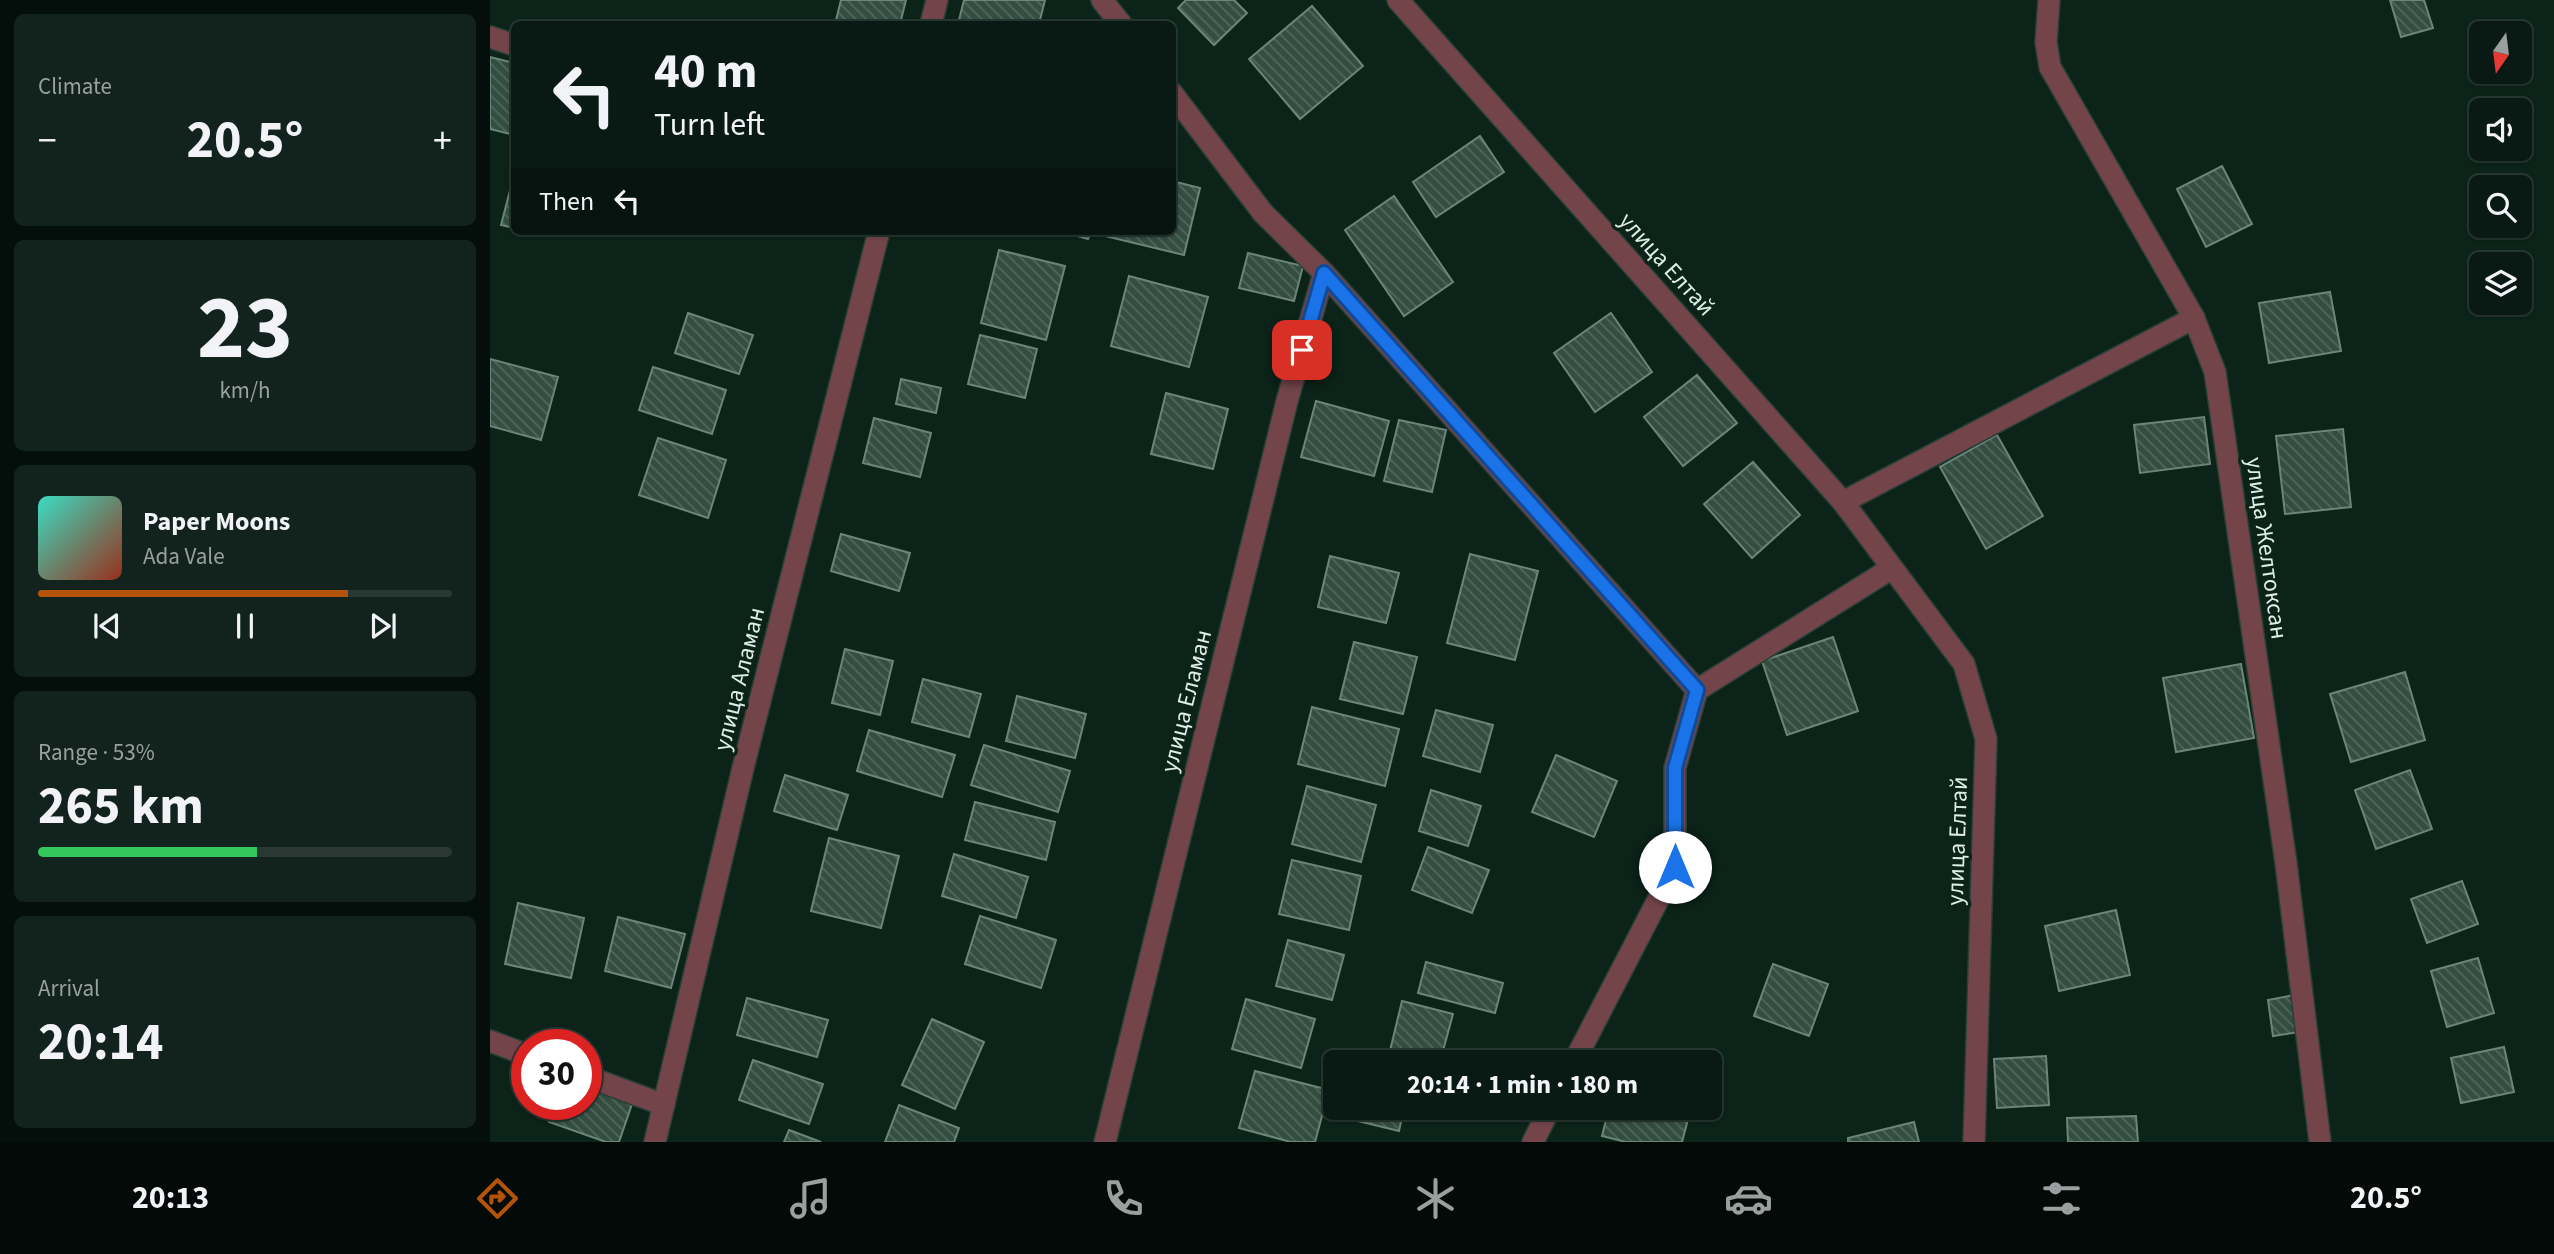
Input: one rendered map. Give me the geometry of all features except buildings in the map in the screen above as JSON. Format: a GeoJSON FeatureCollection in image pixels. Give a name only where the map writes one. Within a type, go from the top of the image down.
{"type":"FeatureCollection","features":[{"type":"Feature","properties":{"kind":"street"},"geometry":{"type":"LineString","coordinates":[[932,21],[937,0]]}},
{"type":"Feature","properties":{"kind":"street"},"geometry":{"type":"LineString","coordinates":[[1102,0],[1119,21]]}},
{"type":"Feature","properties":{"kind":"street","name":"улица Елтай"},"geometry":{"type":"LineString","coordinates":[[1398,0],[1843,502],[1964,664],[1986,739],[1974,1142]]}},
{"type":"Feature","properties":{"kind":"street","name":"улица Желтоксан"},"geometry":{"type":"LineString","coordinates":[[2049,0],[2046,42],[2050,67],[2194,318],[2215,372],[2286,863],[2320,1142]]}},
{"type":"Feature","properties":{"kind":"street"},"geometry":{"type":"LineString","coordinates":[[490,37],[511,44]]}},
{"type":"Feature","properties":{"kind":"street"},"geometry":{"type":"LineString","coordinates":[[1176,98],[1263,213],[1324,273],[1697,690]]}},
{"type":"Feature","properties":{"kind":"street","name":"улица Аламан"},"geometry":{"type":"LineString","coordinates":[[655,1142],[740,782],[878,235]]}},
{"type":"Feature","properties":{"kind":"street","name":"улица Еламан"},"geometry":{"type":"LineString","coordinates":[[1105,1142],[1287,401],[1324,273]]}},
{"type":"Feature","properties":{"kind":"street"},"geometry":{"type":"LineString","coordinates":[[1843,502],[2194,318]]}},
{"type":"Feature","properties":{"kind":"street"},"geometry":{"type":"LineString","coordinates":[[1580,1050],[1675,867],[1675,768],[1697,690],[1892,568]]}},
{"type":"Feature","properties":{"kind":"street"},"geometry":{"type":"LineString","coordinates":[[490,1041],[511,1049]]}},
{"type":"Feature","properties":{"kind":"street"},"geometry":{"type":"LineString","coordinates":[[602,1082],[664,1105]]}},
{"type":"Feature","properties":{"kind":"street"},"geometry":{"type":"LineString","coordinates":[[1533,1142],[1544,1120]]}},
{"type":"Feature","properties":{"kind":"route"},"geometry":{"type":"LineString","coordinates":[[1302,350],[1324,273],[1697,690],[1675,768],[1675,867]]}}]}
